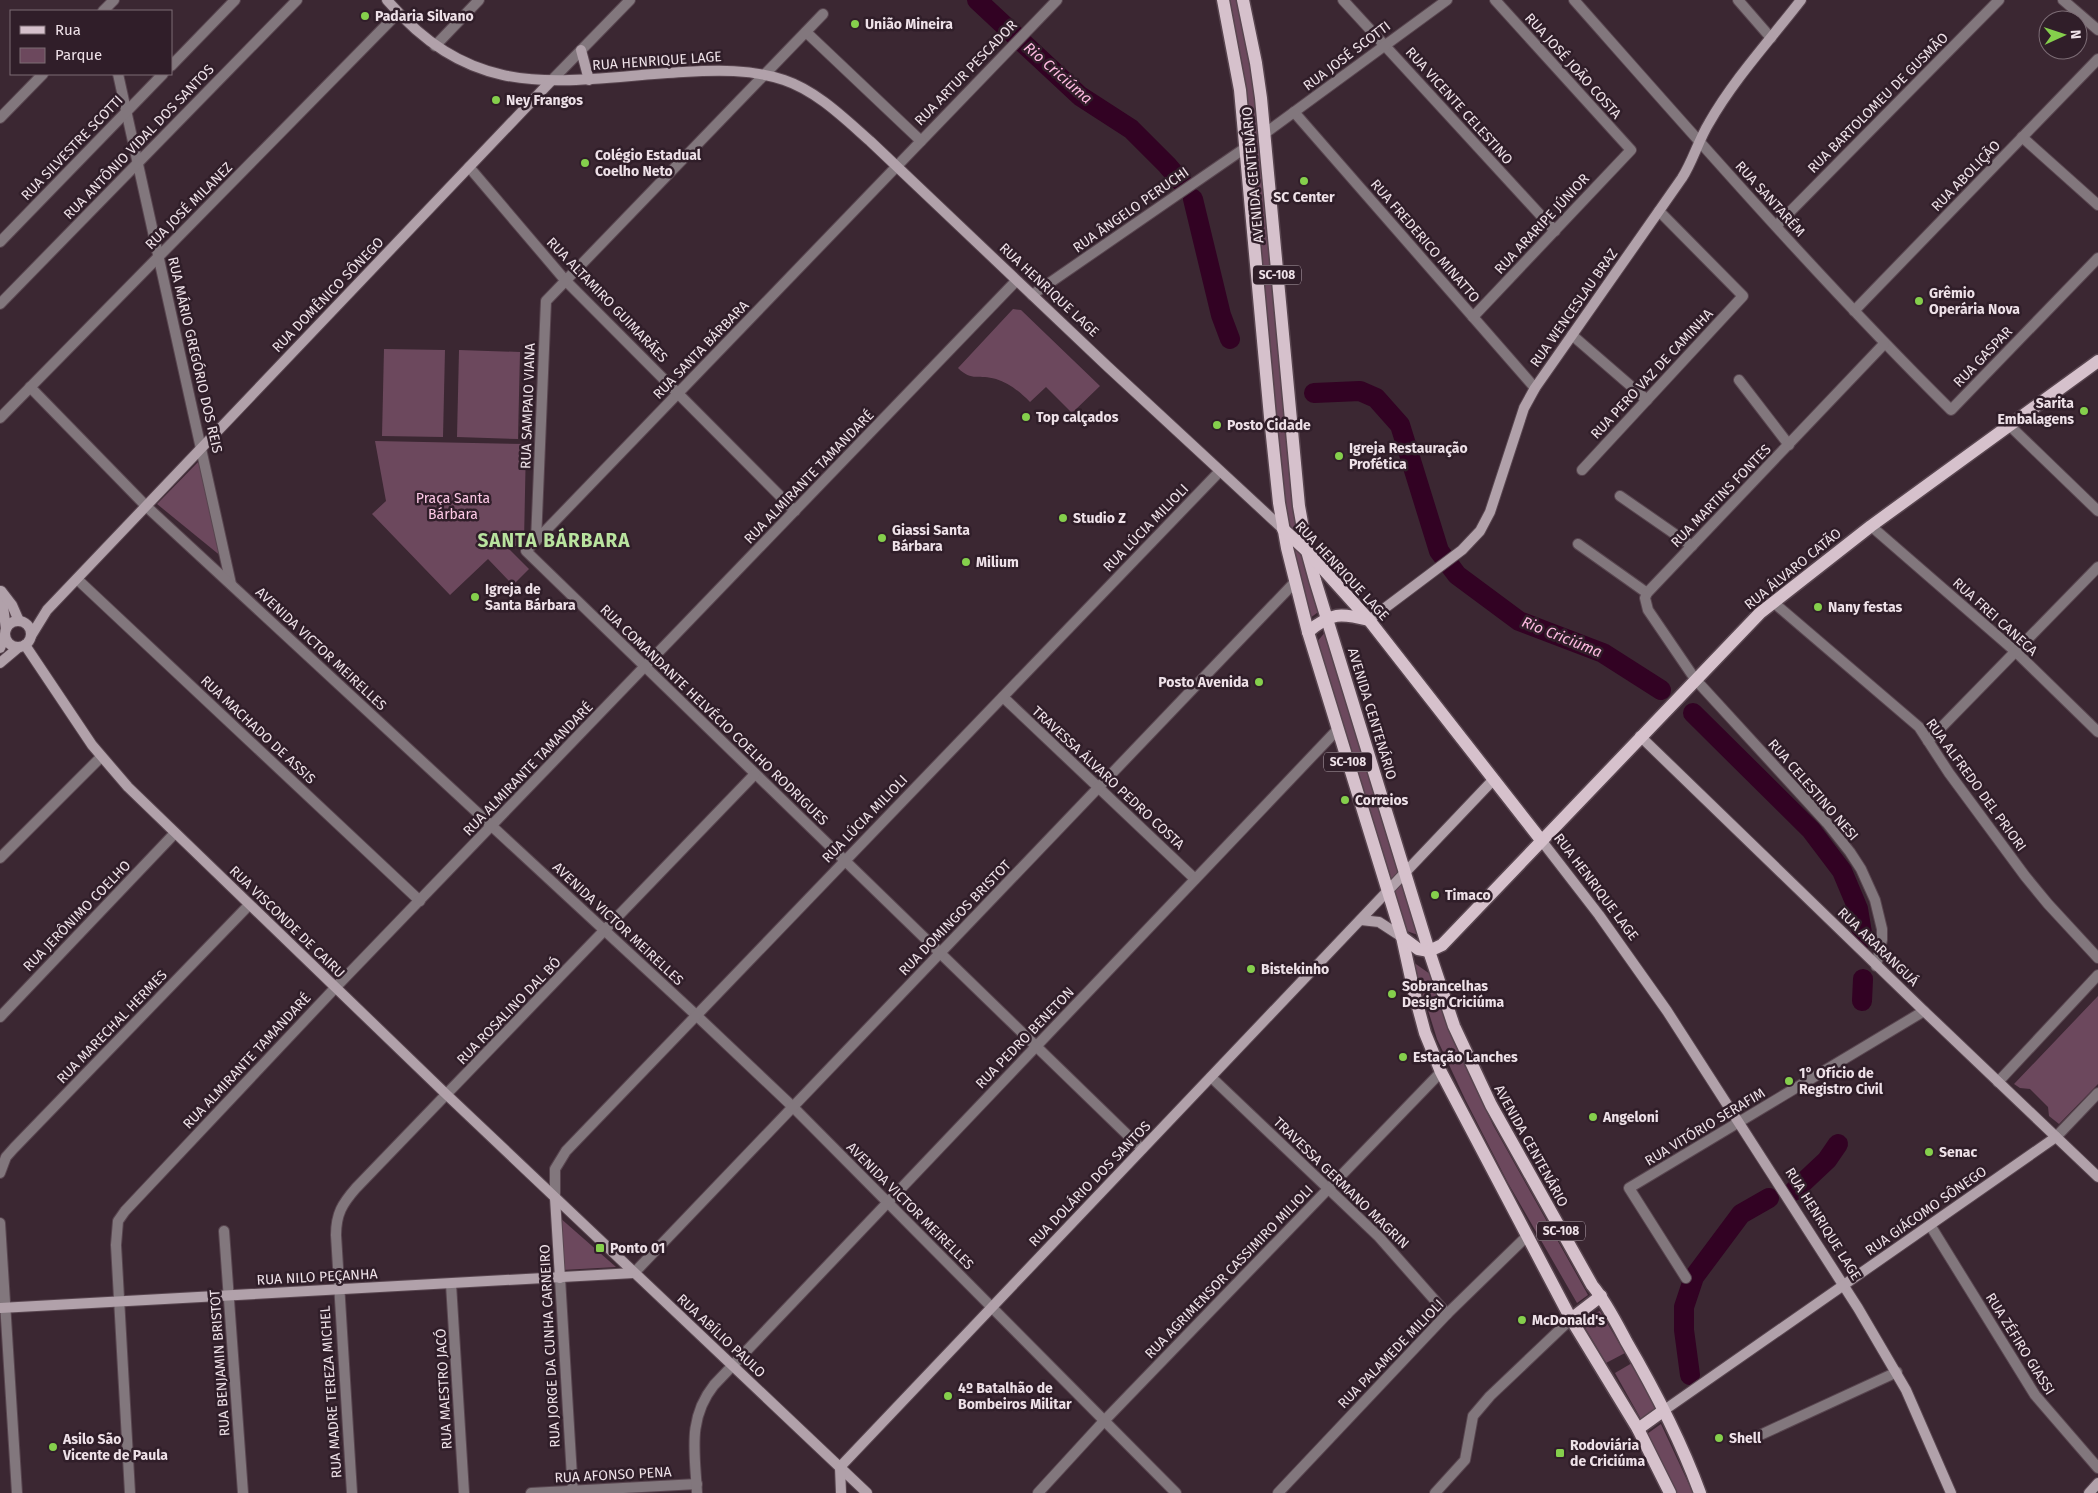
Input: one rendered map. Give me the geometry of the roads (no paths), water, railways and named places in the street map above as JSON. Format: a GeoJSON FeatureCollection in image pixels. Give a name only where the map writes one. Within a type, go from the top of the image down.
{"type":"FeatureCollection","features":[{"type":"Feature","properties":{"kind":"main road","name":"AVENIDA CENTENÁRIO"},"geometry":{"type":"LineString","coordinates":[[1223,0],[1236,64],[1270,417],[1283,530],[1308,632],[1402,937],[1423,1025],[1441,1072],[1527,1236],[1571,1319],[1638,1429],[1670,1493]]}},
{"type":"Feature","properties":{"kind":"main road","name":"AVENIDA CENTENÁRIO"},"geometry":{"type":"LineString","coordinates":[[1243,0],[1256,63],[1264,134],[1298,506],[1306,551],[1326,618],[1454,1026],[1490,1105],[1592,1285],[1601,1296],[1637,1359],[1664,1411],[1700,1493]]}},
{"type":"Feature","properties":{"kind":"main road","name":"RUA ÁLVARO CATÃO"},"geometry":{"type":"LineString","coordinates":[[1442,945],[1694,679],[1772,602],[1871,526],[2098,361]]}},
{"type":"Feature","properties":{"kind":"main road","name":"RUA HENRIQUE LAGE"},"geometry":{"type":"LineString","coordinates":[[1283,530],[1306,551],[1369,620],[1541,840]]}},
{"type":"Feature","properties":{"kind":"main road"},"geometry":{"type":"LineString","coordinates":[[1308,632],[1326,618],[1345,614],[1369,620]]}},
{"type":"Feature","properties":{"kind":"main road"},"geometry":{"type":"LineString","coordinates":[[1402,937],[1418,949],[1429,951],[1442,945]]}},
{"type":"Feature","properties":{"kind":"main road"},"geometry":{"type":"LineString","coordinates":[[1434,964],[1442,945]]}},
{"type":"Feature","properties":{"kind":"main road"},"geometry":{"type":"LineString","coordinates":[[1571,1319],[1601,1296]]}},
{"type":"Feature","properties":{"kind":"main road"},"geometry":{"type":"LineString","coordinates":[[1638,1429],[1664,1411]]}},
{"type":"Feature","properties":{"kind":"street"},"geometry":{"type":"LineString","coordinates":[[104,10],[114,0]]}},
{"type":"Feature","properties":{"kind":"street"},"geometry":{"type":"LineString","coordinates":[[172,65],[235,0]]}},
{"type":"Feature","properties":{"kind":"street","name":"RUA ANTÔNIO VIDAL DOS SANTOS"},"geometry":{"type":"LineString","coordinates":[[0,304],[297,0]]}},
{"type":"Feature","properties":{"kind":"street","name":"RUA HENRIQUE LAGE"},"geometry":{"type":"LineString","coordinates":[[387,0],[398,14],[435,46],[461,60],[513,78],[551,81],[590,80],[709,71],[764,75],[786,81],[823,103],[856,129],[1283,530]]}},
{"type":"Feature","properties":{"kind":"street"},"geometry":{"type":"LineString","coordinates":[[435,46],[479,0]]}},
{"type":"Feature","properties":{"kind":"street","name":"RUA DOMÊNICO SÔNEGO"},"geometry":{"type":"LineString","coordinates":[[31,636],[47,610],[630,0]]}},
{"type":"Feature","properties":{"kind":"street","name":"RUA ARTUR PESCADOR"},"geometry":{"type":"LineString","coordinates":[[896,166],[1057,0]]}},
{"type":"Feature","properties":{"kind":"street","name":"RUA VICENTE CELESTINO"},"geometry":{"type":"LineString","coordinates":[[1344,0],[1555,231]]}},
{"type":"Feature","properties":{"kind":"street","name":"RUA JOSÉ SCOTTI"},"geometry":{"type":"LineString","coordinates":[[1264,134],[1447,0]]}},
{"type":"Feature","properties":{"kind":"street","name":"RUA JOSÉ JOÃO COSTA"},"geometry":{"type":"LineString","coordinates":[[1495,0],[1631,150]]}},
{"type":"Feature","properties":{"kind":"street","name":"RUA SANTARÉM"},"geometry":{"type":"LineString","coordinates":[[1574,0],[1700,143],[1884,344],[1951,410]]}},
{"type":"Feature","properties":{"kind":"street"},"geometry":{"type":"LineString","coordinates":[[1738,0],[1771,38]]}},
{"type":"Feature","properties":{"kind":"street","name":"RUA WENCESLAU BRAZ"},"geometry":{"type":"LineString","coordinates":[[1369,620],[1455,555],[1471,541],[1484,524],[1524,408],[1535,388],[1690,166],[1704,131],[1720,106],[1801,0]]}},
{"type":"Feature","properties":{"kind":"street","name":"RUA BARTOLOMEU DE GUSMÃO"},"geometry":{"type":"LineString","coordinates":[[1776,226],[1999,0]]}},
{"type":"Feature","properties":{"kind":"street"},"geometry":{"type":"LineString","coordinates":[[2063,0],[2098,30]]}},
{"type":"Feature","properties":{"kind":"street","name":"RUA JOSÉ MILANEZ"},"geometry":{"type":"LineString","coordinates":[[0,418],[398,14]]}},
{"type":"Feature","properties":{"kind":"street","name":"RUA SAMPAIO VIANA"},"geometry":{"type":"LineString","coordinates":[[536,541],[546,302],[823,14]]}},
{"type":"Feature","properties":{"kind":"street"},"geometry":{"type":"LineString","coordinates":[[806,32],[920,141]]}},
{"type":"Feature","properties":{"kind":"street"},"geometry":{"type":"LineString","coordinates":[[581,50],[590,80]]}},
{"type":"Feature","properties":{"kind":"street","name":"RUA ABOLIÇÃO"},"geometry":{"type":"LineString","coordinates":[[1854,311],[2098,59]]}},
{"type":"Feature","properties":{"kind":"street"},"geometry":{"type":"LineString","coordinates":[[0,118],[42,75]]}},
{"type":"Feature","properties":{"kind":"street","name":"RUA MÁRIO GREGÓRIO DOS REIS"},"geometry":{"type":"LineString","coordinates":[[118,75],[231,584]]}},
{"type":"Feature","properties":{"kind":"street","name":"RUA SILVESTRE SCOTTI"},"geometry":{"type":"LineString","coordinates":[[0,242],[162,75]]}},
{"type":"Feature","properties":{"kind":"street","name":"RUA FREDERICO MINATTO"},"geometry":{"type":"LineString","coordinates":[[1294,112],[1535,388]]}},
{"type":"Feature","properties":{"kind":"street"},"geometry":{"type":"LineString","coordinates":[[2022,138],[2098,204]]}},
{"type":"Feature","properties":{"kind":"street","name":"RUA ÂNGELO PERUCHI"},"geometry":{"type":"LineString","coordinates":[[1032,295],[1245,148]]}},
{"type":"Feature","properties":{"kind":"street","name":"RUA ARARIPE JÚNIOR"},"geometry":{"type":"LineString","coordinates":[[1473,317],[1631,150]]}},
{"type":"Feature","properties":{"kind":"street","name":"RUA SANTA BÁRBARA"},"geometry":{"type":"LineString","coordinates":[[526,551],[896,166]]}},
{"type":"Feature","properties":{"kind":"street","name":"RUA ALTAMIRO GUIMARÃES"},"geometry":{"type":"LineString","coordinates":[[469,168],[566,280],[795,511]]}},
{"type":"Feature","properties":{"kind":"street","name":"RUA PERO VAZ DE CAMINHA"},"geometry":{"type":"LineString","coordinates":[[1582,470],[1743,296],[1659,211]]}},
{"type":"Feature","properties":{"kind":"street","name":"RUA GASPAR"},"geometry":{"type":"LineString","coordinates":[[1951,410],[2098,258]]}},
{"type":"Feature","properties":{"kind":"street","name":"RUA ALMIRANTE TAMANDARÉ"},"geometry":{"type":"LineString","coordinates":[[130,1493],[116,1232],[118,1221],[125,1211],[335,988],[1016,281]]}},
{"type":"Feature","properties":{"kind":"street"},"geometry":{"type":"LineString","coordinates":[[1572,336],[1647,400]]}},
{"type":"Feature","properties":{"kind":"street","name":"RUA MARTINS FONTES"},"geometry":{"type":"LineString","coordinates":[[1647,593],[1884,344]]}},
{"type":"Feature","properties":{"kind":"street"},"geometry":{"type":"LineString","coordinates":[[1739,380],[1788,445]]}},
{"type":"Feature","properties":{"kind":"street","name":"AVENIDA VICTOR MEIRELLES"},"geometry":{"type":"LineString","coordinates":[[30,387],[146,506],[793,1107],[1176,1493]]}},
{"type":"Feature","properties":{"kind":"street"},"geometry":{"type":"LineString","coordinates":[[2010,426],[2098,511]]}},
{"type":"Feature","properties":{"kind":"street","name":"RUA LÚCIA MILIOLI"},"geometry":{"type":"LineString","coordinates":[[556,1198],[555,1169],[566,1151],[1220,471]]}},
{"type":"Feature","properties":{"kind":"street"},"geometry":{"type":"LineString","coordinates":[[1620,496],[1692,546]]}},
{"type":"Feature","properties":{"kind":"street","name":"RUA FREI CANECA"},"geometry":{"type":"LineString","coordinates":[[1871,526],[2016,652],[2098,732]]}},
{"type":"Feature","properties":{"kind":"street"},"geometry":{"type":"LineString","coordinates":[[1578,544],[1647,593],[1645,598],[1648,610],[1694,679]]}},
{"type":"Feature","properties":{"kind":"street","name":"RUA COMANDANTE HELVÉCIO COELHO RODRIGUES"},"geometry":{"type":"LineString","coordinates":[[526,551],[1142,1149]]}},
{"type":"Feature","properties":{"kind":"street"},"geometry":{"type":"LineString","coordinates":[[1928,741],[2098,567]]}},
{"type":"Feature","properties":{"kind":"street","name":"RUA MACHADO DE ASSIS"},"geometry":{"type":"LineString","coordinates":[[77,579],[420,901]]}},
{"type":"Feature","properties":{"kind":"street","name":"RUA DOMINGOS BRISTOT"},"geometry":{"type":"LineString","coordinates":[[634,1273],[1295,582]]}},
{"type":"Feature","properties":{"kind":"street"},"geometry":{"type":"LineString","coordinates":[[0,590],[12,605],[20,622],[29,627],[31,636],[22,646],[0,663]]}},
{"type":"Feature","properties":{"kind":"street"},"geometry":{"type":"LineString","coordinates":[[0,590],[6,632],[11,645],[22,646]]}},
{"type":"Feature","properties":{"kind":"street","name":"RUA ALFREDO DEL PRIORI"},"geometry":{"type":"LineString","coordinates":[[1772,602],[1919,727],[1949,773],[2024,876],[2098,958]]}},
{"type":"Feature","properties":{"kind":"street","name":"RUA DOMÊNICO SÔNEGO"},"geometry":{"type":"LineString","coordinates":[[20,622],[47,610]]}},
{"type":"Feature","properties":{"kind":"street"},"geometry":{"type":"LineString","coordinates":[[0,648],[6,632],[12,623],[20,622]]}},
{"type":"Feature","properties":{"kind":"street","name":"RUA VISCONDE DE CAIRU"},"geometry":{"type":"LineString","coordinates":[[22,646],[101,757],[123,782],[335,988],[556,1198]]}},
{"type":"Feature","properties":{"kind":"street","name":"RUA CELESTINO NESI"},"geometry":{"type":"LineString","coordinates":[[1694,679],[1827,823],[1850,852],[1864,877],[1879,914],[1882,940],[1876,966]]}},
{"type":"Feature","properties":{"kind":"street","name":"TRAVESSA ÁLVARO PEDRO COSTA"},"geometry":{"type":"LineString","coordinates":[[1002,697],[1195,879]]}},
{"type":"Feature","properties":{"kind":"street","name":"RUA PEDRO BENETON"},"geometry":{"type":"LineString","coordinates":[[697,1488],[694,1447],[696,1418],[708,1392],[1338,729]]}},
{"type":"Feature","properties":{"kind":"street","name":"RUA ARARANGUÁ"},"geometry":{"type":"LineString","coordinates":[[1640,736],[1876,966],[2098,1177]]}},
{"type":"Feature","properties":{"kind":"street"},"geometry":{"type":"LineString","coordinates":[[0,858],[101,757]]}},
{"type":"Feature","properties":{"kind":"street","name":"RUA ROSALINO DAL BÓ"},"geometry":{"type":"LineString","coordinates":[[339,1290],[336,1224],[340,1207],[356,1188],[755,774]]}},
{"type":"Feature","properties":{"kind":"street","name":"RUA DOLÁRIO DOS SANTOS"},"geometry":{"type":"LineString","coordinates":[[840,1467],[1494,779]]}},
{"type":"Feature","properties":{"kind":"street","name":"RUA JERÔNIMO COELHO"},"geometry":{"type":"LineString","coordinates":[[0,1017],[175,833]]}},
{"type":"Feature","properties":{"kind":"street","name":"RUA HENRIQUE LAGE"},"geometry":{"type":"LineString","coordinates":[[1541,840],[1634,962],[1740,1122],[1844,1286],[1897,1372],[1951,1493]]}},
{"type":"Feature","properties":{"kind":"street","name":"RUA MARECHAL HERMES"},"geometry":{"type":"LineString","coordinates":[[0,1173],[6,1158],[14,1148],[249,905]]}},
{"type":"Feature","properties":{"kind":"street"},"geometry":{"type":"LineString","coordinates":[[1361,920],[1379,922],[1402,937]]}},
{"type":"Feature","properties":{"kind":"street"},"geometry":{"type":"LineString","coordinates":[[1998,1082],[2098,975]]}},
{"type":"Feature","properties":{"kind":"street","name":"RUA VITÓRIO SERAFIM"},"geometry":{"type":"LineString","coordinates":[[1686,1278],[1629,1188],[1924,1012]]}},
{"type":"Feature","properties":{"kind":"street","name":"RUA AGRIMENSOR CASSIMIRO MILIOLI"},"geometry":{"type":"LineString","coordinates":[[1038,1493],[1104,1421],[1441,1072]]}},
{"type":"Feature","properties":{"kind":"street","name":"TRAVESSA GERMANO MAGRIN"},"geometry":{"type":"LineString","coordinates":[[1211,1077],[1380,1237],[1447,1314]]}},
{"type":"Feature","properties":{"kind":"street"},"geometry":{"type":"LineString","coordinates":[[2056,1136],[2098,1092]]}},
{"type":"Feature","properties":{"kind":"street","name":"RUA GIÁCOMO SÔNEGO"},"geometry":{"type":"LineString","coordinates":[[1664,1411],[2056,1136]]}},
{"type":"Feature","properties":{"kind":"street","name":"RUA ABÍLIO PAULO"},"geometry":{"type":"LineString","coordinates":[[556,1198],[867,1493]]}},
{"type":"Feature","properties":{"kind":"street","name":"RUA JORGE DA CUNHA CARNEIRO"},"geometry":{"type":"LineString","coordinates":[[556,1198],[573,1492]]}},
{"type":"Feature","properties":{"kind":"street"},"geometry":{"type":"LineString","coordinates":[[0,1223],[3,1308],[17,1493]]}},
{"type":"Feature","properties":{"kind":"street","name":"RUA ZÉFIRO GIASSI"},"geometry":{"type":"LineString","coordinates":[[1930,1225],[2035,1395],[2098,1468]]}},
{"type":"Feature","properties":{"kind":"street","name":"RUA BENJAMIN BRISTOT"},"geometry":{"type":"LineString","coordinates":[[224,1231],[243,1493]]}},
{"type":"Feature","properties":{"kind":"street","name":"RUA PALAMEDE MILIOLI"},"geometry":{"type":"LineString","coordinates":[[1278,1493],[1447,1314],[1527,1236]]}},
{"type":"Feature","properties":{"kind":"street","name":"RUA NILO PEÇANHA"},"geometry":{"type":"LineString","coordinates":[[3,1308],[634,1273]]}},
{"type":"Feature","properties":{"kind":"street","name":"RUA MAESTRO JACÓ"},"geometry":{"type":"LineString","coordinates":[[452,1284],[464,1493]]}},
{"type":"Feature","properties":{"kind":"street","name":"RUA MADRE TEREZA MICHEL"},"geometry":{"type":"LineString","coordinates":[[339,1290],[352,1493]]}},
{"type":"Feature","properties":{"kind":"street"},"geometry":{"type":"LineString","coordinates":[[1435,1493],[1465,1460],[1473,1416],[1571,1319]]}},
{"type":"Feature","properties":{"kind":"street"},"geometry":{"type":"LineString","coordinates":[[1758,1436],[1897,1372]]}},
{"type":"Feature","properties":{"kind":"street"},"geometry":{"type":"LineString","coordinates":[[840,1467],[841,1493]]}},
{"type":"Feature","properties":{"kind":"street"},"geometry":{"type":"LineString","coordinates":[[2089,1493],[2098,1483]]}},
{"type":"Feature","properties":{"kind":"street","name":"RUA AFONSO PENA"},"geometry":{"type":"LineString","coordinates":[[532,1493],[697,1488]]}},
{"type":"Feature","properties":{"kind":"waterway","name":"Rio Criciúma"},"geometry":{"type":"LineString","coordinates":[[977,0],[1080,96],[1131,129],[1184,185]]}},
{"type":"Feature","properties":{"kind":"waterway","name":"Rio Criciúma"},"geometry":{"type":"LineString","coordinates":[[1193,199],[1221,315],[1230,339]]}},
{"type":"Feature","properties":{"kind":"waterway","name":"Rio Criciúma"},"geometry":{"type":"LineString","coordinates":[[1314,393],[1360,391],[1376,398],[1400,425],[1439,551],[1457,575],[1519,621],[1603,653],[1661,690]]}},
{"type":"Feature","properties":{"kind":"waterway","name":"Rio Criciúma"},"geometry":{"type":"LineString","coordinates":[[1693,713],[1811,830],[1842,871],[1858,909],[1863,939]]}},
{"type":"Feature","properties":{"kind":"waterway","name":"Rio Criciúma"},"geometry":{"type":"LineString","coordinates":[[1862,1001],[1863,979]]}},
{"type":"Feature","properties":{"kind":"waterway","name":"Rio Criciúma"},"geometry":{"type":"LineString","coordinates":[[1794,1191],[1827,1160],[1838,1144]]}},
{"type":"Feature","properties":{"kind":"waterway","name":"Rio Criciúma"},"geometry":{"type":"LineString","coordinates":[[1690,1375],[1684,1330],[1684,1307],[1694,1277],[1741,1214],[1769,1198]]}},
{"type":"Feature","properties":{"kind":"place","name":"Padaria Silvano"},"geometry":{"type":"Point","coordinates":[365,16]}},
{"type":"Feature","properties":{"kind":"place","name":"União Mineira"},"geometry":{"type":"Point","coordinates":[855,24]}},
{"type":"Feature","properties":{"kind":"place","name":"Ney Frangos"},"geometry":{"type":"Point","coordinates":[496,100]}},
{"type":"Feature","properties":{"kind":"place","name":"Colégio Estadual Coelho Neto"},"geometry":{"type":"Point","coordinates":[585,163]}},
{"type":"Feature","properties":{"kind":"place","name":"SC Center"},"geometry":{"type":"Point","coordinates":[1304,181]}},
{"type":"Feature","properties":{"kind":"place","name":"Grêmio Operária Nova"},"geometry":{"type":"Point","coordinates":[1919,301]}},
{"type":"Feature","properties":{"kind":"place","name":"Sarita Embalagens"},"geometry":{"type":"Point","coordinates":[2084,411]}},
{"type":"Feature","properties":{"kind":"place","name":"Top calçados"},"geometry":{"type":"Point","coordinates":[1026,417]}},
{"type":"Feature","properties":{"kind":"place","name":"Posto Cidade"},"geometry":{"type":"Point","coordinates":[1217,425]}},
{"type":"Feature","properties":{"kind":"place","name":"Igreja Restauração Profética"},"geometry":{"type":"Point","coordinates":[1339,456]}},
{"type":"Feature","properties":{"kind":"place","name":"Studio Z"},"geometry":{"type":"Point","coordinates":[1063,518]}},
{"type":"Feature","properties":{"kind":"place","name":"Giassi Santa Bárbara"},"geometry":{"type":"Point","coordinates":[882,538]}},
{"type":"Feature","properties":{"kind":"place","name":"Milium"},"geometry":{"type":"Point","coordinates":[966,562]}},
{"type":"Feature","properties":{"kind":"place","name":"Igreja de Santa Bárbara"},"geometry":{"type":"Point","coordinates":[475,597]}},
{"type":"Feature","properties":{"kind":"place","name":"Nany festas"},"geometry":{"type":"Point","coordinates":[1818,607]}},
{"type":"Feature","properties":{"kind":"place","name":"Posto Avenida"},"geometry":{"type":"Point","coordinates":[1259,682]}},
{"type":"Feature","properties":{"kind":"place","name":"Correios"},"geometry":{"type":"Point","coordinates":[1345,800]}},
{"type":"Feature","properties":{"kind":"place","name":"Timaco"},"geometry":{"type":"Point","coordinates":[1435,895]}},
{"type":"Feature","properties":{"kind":"place","name":"Bistekinho"},"geometry":{"type":"Point","coordinates":[1251,969]}},
{"type":"Feature","properties":{"kind":"place","name":"Sobrancelhas Design Criciúma"},"geometry":{"type":"Point","coordinates":[1392,994]}},
{"type":"Feature","properties":{"kind":"place","name":"Estação Lanches"},"geometry":{"type":"Point","coordinates":[1403,1057]}},
{"type":"Feature","properties":{"kind":"place","name":"1° Ofício de Registro Civil"},"geometry":{"type":"Point","coordinates":[1789,1081]}},
{"type":"Feature","properties":{"kind":"place","name":"Angeloni"},"geometry":{"type":"Point","coordinates":[1593,1117]}},
{"type":"Feature","properties":{"kind":"place","name":"Senac"},"geometry":{"type":"Point","coordinates":[1929,1152]}},
{"type":"Feature","properties":{"kind":"place","name":"Ponto 01"},"geometry":{"type":"Point","coordinates":[600,1248]}},
{"type":"Feature","properties":{"kind":"place","name":"McDonald's"},"geometry":{"type":"Point","coordinates":[1522,1320]}},
{"type":"Feature","properties":{"kind":"place","name":"4º Batalhão de Bombeiros Militar"},"geometry":{"type":"Point","coordinates":[948,1396]}},
{"type":"Feature","properties":{"kind":"place","name":"Shell"},"geometry":{"type":"Point","coordinates":[1719,1438]}},
{"type":"Feature","properties":{"kind":"place","name":"Asilo São Vicente de Paula"},"geometry":{"type":"Point","coordinates":[53,1447]}},
{"type":"Feature","properties":{"kind":"place","name":"Rodoviária de Criciúma"},"geometry":{"type":"Point","coordinates":[1560,1453]}},
{"type":"Feature","properties":{"kind":"district","name":"SANTA BÁRBARA"},"geometry":{"type":"Point","coordinates":[554,540]}},
{"type":"Feature","properties":{"kind":"park label","name":"Praça Santa Bárbara"},"geometry":{"type":"Point","coordinates":[453,506]}}]}
